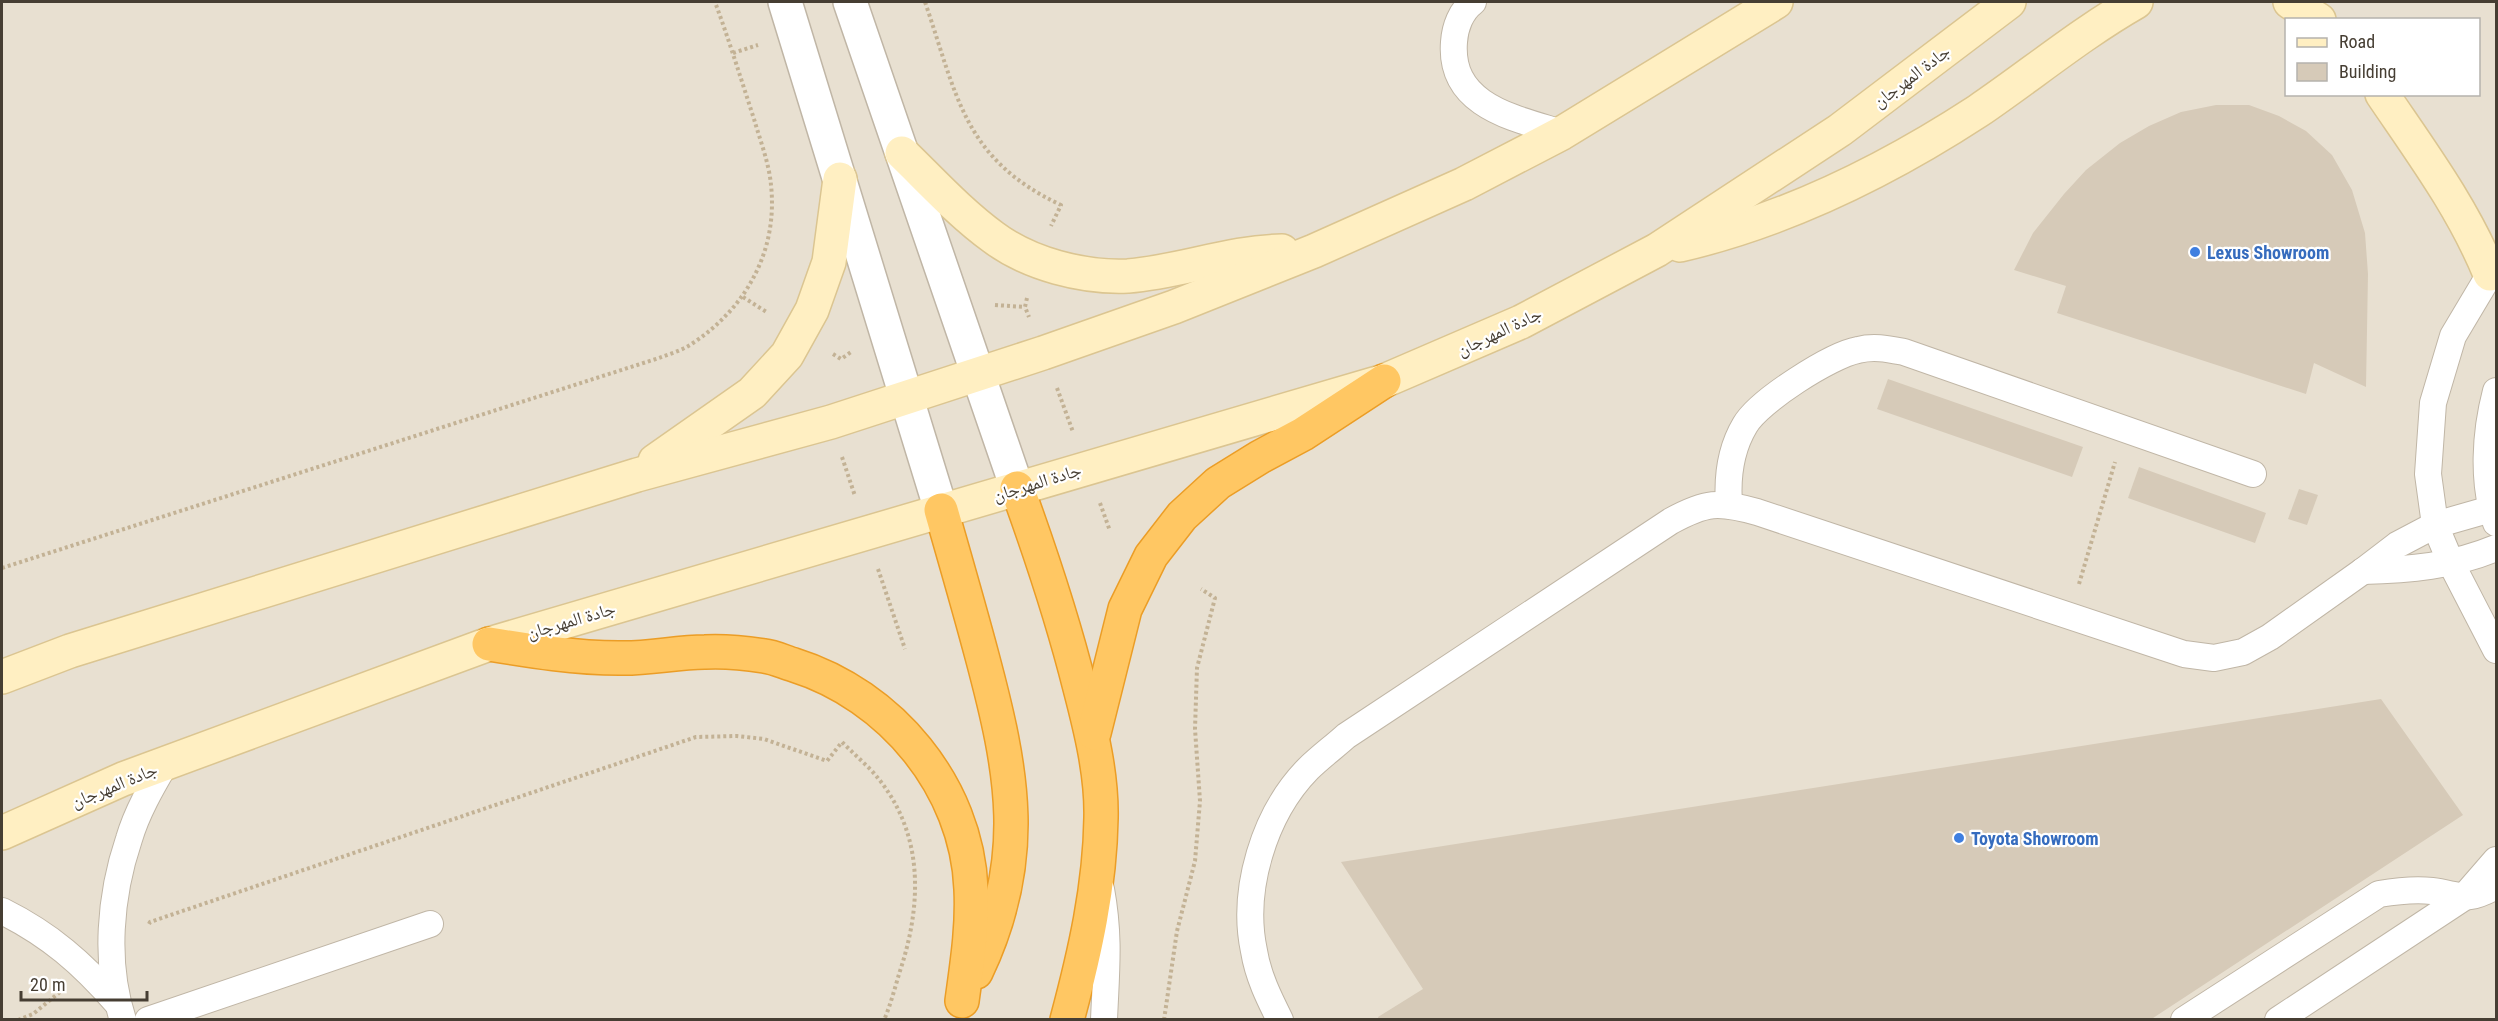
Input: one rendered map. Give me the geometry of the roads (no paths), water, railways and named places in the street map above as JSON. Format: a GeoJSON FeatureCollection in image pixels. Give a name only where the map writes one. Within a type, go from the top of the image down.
{"type":"FeatureCollection","features":[{"type":"Feature","properties":{"kind":"highway"},"geometry":{"type":"LineString","coordinates":[[1093,738],[1125,609],[1151,556],[1182,516],[1218,483],[1303,434],[1384,381]]}},
{"type":"Feature","properties":{"kind":"highway"},"geometry":{"type":"LineString","coordinates":[[1017,488],[1041,552],[1068,640],[1093,738],[1102,815],[1099,877],[1083,960],[1066,1020]]}},
{"type":"Feature","properties":{"kind":"highway"},"geometry":{"type":"LineString","coordinates":[[941,510],[998,718],[1010,774],[1012,830],[1006,887],[992,938],[957,1010]]}},
{"type":"Feature","properties":{"kind":"highway"},"geometry":{"type":"LineString","coordinates":[[489,644],[547,654],[620,658],[705,651],[765,656],[823,674],[871,704],[912,742],[942,786],[962,835],[972,887],[971,940],[957,1010]]}},
{"type":"Feature","properties":{"kind":"main road"},"geometry":{"type":"LineString","coordinates":[[2,677],[70,651],[637,475],[831,422],[1174,308],[1314,251],[1464,184],[1562,133],[1776,2]]}},
{"type":"Feature","properties":{"kind":"main road","name":"جادة المهرجان"},"geometry":{"type":"LineString","coordinates":[[2,833],[88,794],[165,764],[489,644],[1384,381],[1521,322],[1657,250],[1840,130],[2008,2]]}},
{"type":"Feature","properties":{"kind":"main road"},"geometry":{"type":"LineString","coordinates":[[1657,250],[1718,236],[1778,217],[1836,192],[1978,111],[2106,19],[2136,2]]}},
{"type":"Feature","properties":{"kind":"main road"},"geometry":{"type":"LineString","coordinates":[[2290,2],[2316,18]]}},
{"type":"Feature","properties":{"kind":"main road"},"geometry":{"type":"LineString","coordinates":[[2383,96],[2448,189],[2493,270]]}},
{"type":"Feature","properties":{"kind":"main road"},"geometry":{"type":"LineString","coordinates":[[902,153],[994,238],[1035,260],[1080,273],[1127,276],[1226,257],[1278,251],[1314,251]]}},
{"type":"Feature","properties":{"kind":"main road"},"geometry":{"type":"LineString","coordinates":[[637,475],[752,393],[787,354],[812,310],[829,262],[840,179]]}},
{"type":"Feature","properties":{"kind":"street"},"geometry":{"type":"LineString","coordinates":[[785,2],[941,510]]}},
{"type":"Feature","properties":{"kind":"street"},"geometry":{"type":"LineString","coordinates":[[850,2],[1017,488]]}},
{"type":"Feature","properties":{"kind":"lane"},"geometry":{"type":"LineString","coordinates":[[1473,2],[1466,7],[1455,30],[1453,55],[1461,79],[1476,98],[1498,114],[1562,133]]}},
{"type":"Feature","properties":{"kind":"lane"},"geometry":{"type":"LineString","coordinates":[[2493,270],[2453,336],[2433,403],[2428,474],[2435,525],[2451,563],[2496,650]]}},
{"type":"Feature","properties":{"kind":"lane"},"geometry":{"type":"LineString","coordinates":[[1729,504],[1727,476],[1734,449],[1746,423],[1764,402],[1836,358],[1857,350],[1880,347],[1904,351],[2253,474]]}},
{"type":"Feature","properties":{"kind":"lane"},"geometry":{"type":"LineString","coordinates":[[1280,1020],[1265,990],[1253,951],[1249,911],[1257,860],[1276,812],[1307,770],[1346,736],[1671,521],[1698,507],[1729,504],[1757,512],[2184,654],[2214,658],[2243,652],[2252,647],[2363,572],[2397,545],[2435,525],[2494,516],[2487,474],[2489,419],[2496,391]]}},
{"type":"Feature","properties":{"kind":"lane"},"geometry":{"type":"LineString","coordinates":[[2363,572],[2408,570],[2451,563],[2496,548]]}},
{"type":"Feature","properties":{"kind":"lane"},"geometry":{"type":"LineString","coordinates":[[120,1011],[112,960],[113,918],[118,878],[126,848],[145,800],[165,764]]}},
{"type":"Feature","properties":{"kind":"lane"},"geometry":{"type":"LineString","coordinates":[[2463,898],[2496,860]]}},
{"type":"Feature","properties":{"kind":"lane"},"geometry":{"type":"LineString","coordinates":[[1099,877],[1107,919],[1109,962],[1104,1020]]}},
{"type":"Feature","properties":{"kind":"lane"},"geometry":{"type":"LineString","coordinates":[[2278,1020],[2463,898],[2496,886]]}},
{"type":"Feature","properties":{"kind":"lane"},"geometry":{"type":"LineString","coordinates":[[2184,1020],[2379,894],[2415,890],[2434,891],[2463,898]]}},
{"type":"Feature","properties":{"kind":"lane"},"geometry":{"type":"LineString","coordinates":[[2,911],[58,944],[87,969],[120,1011]]}},
{"type":"Feature","properties":{"kind":"lane"},"geometry":{"type":"LineString","coordinates":[[148,1020],[430,924]]}},
{"type":"Feature","properties":{"kind":"place","name":"Lexus Showroom"},"geometry":{"type":"Point","coordinates":[2195,252]}},
{"type":"Feature","properties":{"kind":"place","name":"Toyota Showroom"},"geometry":{"type":"Point","coordinates":[1959,838]}}]}
